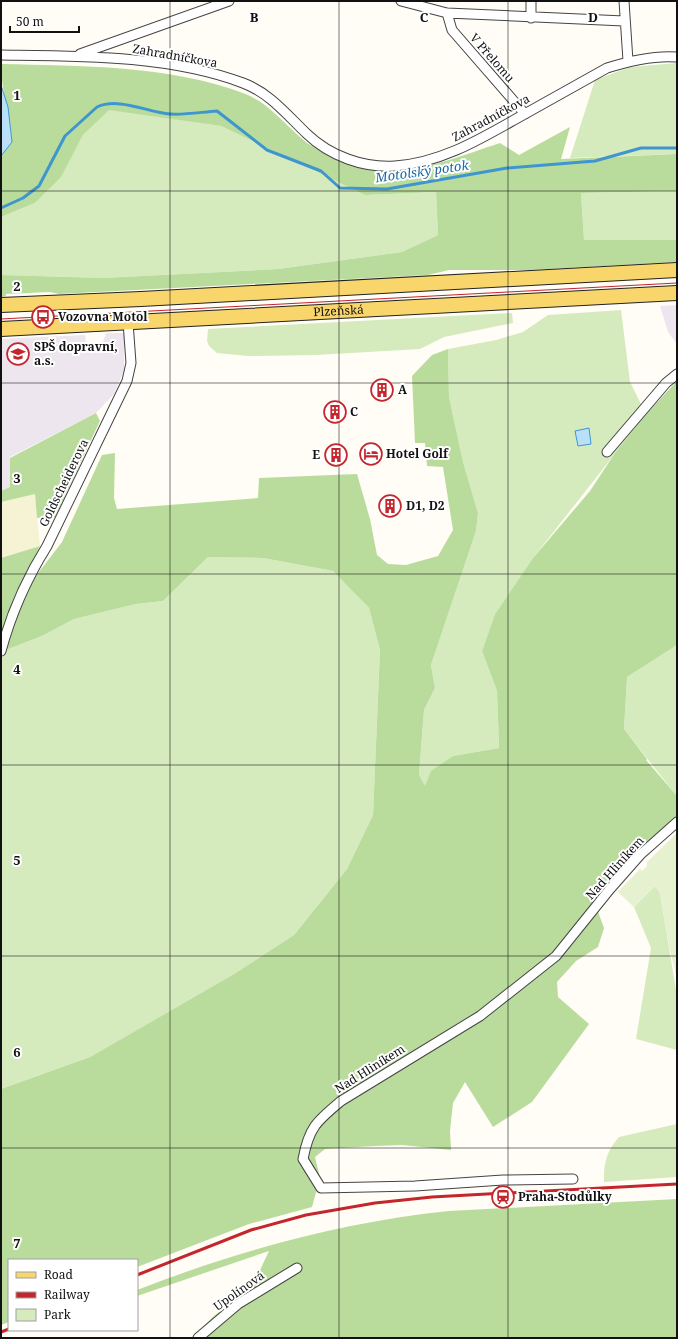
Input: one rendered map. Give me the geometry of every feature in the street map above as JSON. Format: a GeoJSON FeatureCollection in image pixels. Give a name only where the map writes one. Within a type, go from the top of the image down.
{"type":"FeatureCollection","features":[{"type":"Feature","properties":{"kind":"main road","name":"Plzeňská"},"geometry":{"type":"LineString","coordinates":[[1,305],[141,299],[677,270]]}},
{"type":"Feature","properties":{"kind":"main road","name":"Plzeňská"},"geometry":{"type":"LineString","coordinates":[[1,329],[677,293]]}},
{"type":"Feature","properties":{"kind":"street"},"geometry":{"type":"LineString","coordinates":[[75,56],[109,42],[229,1]]}},
{"type":"Feature","properties":{"kind":"street"},"geometry":{"type":"LineString","coordinates":[[401,1],[447,14],[624,21]]}},
{"type":"Feature","properties":{"kind":"street"},"geometry":{"type":"LineString","coordinates":[[531,1],[531,18]]}},
{"type":"Feature","properties":{"kind":"street"},"geometry":{"type":"LineString","coordinates":[[624,1],[624,21],[628,61]]}},
{"type":"Feature","properties":{"kind":"street","name":"V Přelomu"},"geometry":{"type":"LineString","coordinates":[[447,14],[452,30],[525,114]]}},
{"type":"Feature","properties":{"kind":"street","name":"Zahradníčkova"},"geometry":{"type":"LineString","coordinates":[[1,55],[113,57],[179,67],[244,84],[273,100],[307,134],[331,152],[350,160],[395,166],[416,162],[455,151],[607,68],[628,61],[658,57],[677,57]]}},
{"type":"Feature","properties":{"kind":"street","name":"Goldscheiderova"},"geometry":{"type":"LineString","coordinates":[[1,651],[11,618],[36,563],[47,546],[127,381],[131,363],[128,322]]}},
{"type":"Feature","properties":{"kind":"street"},"geometry":{"type":"LineString","coordinates":[[607,452],[666,383],[677,374]]}},
{"type":"Feature","properties":{"kind":"street","name":"Nad Hliníkem"},"geometry":{"type":"LineString","coordinates":[[572,1179],[503,1180],[415,1186],[321,1188],[304,1159],[306,1141],[311,1129],[323,1116],[341,1101],[480,1016],[556,956],[610,889],[640,855],[677,822]]}},
{"type":"Feature","properties":{"kind":"street","name":"Upolínová"},"geometry":{"type":"LineString","coordinates":[[198,1338],[238,1304],[297,1268]]}},
{"type":"Feature","properties":{"kind":"shaded area"},"geometry":{"type":"Polygon","coordinates":[[[677,305],[677,344],[668,332],[660,306],[677,305]]]}},
{"type":"Feature","properties":{"kind":"shaded area","name":"Vozovna Motol"},"geometry":{"type":"Polygon","coordinates":[[[106,333],[124,333],[124,370],[114,394],[96,413],[10,457],[10,487],[1,491],[1,339],[85,335],[87,348],[101,348],[106,333]]]}},
{"type":"Feature","properties":{"kind":"shaded area"},"geometry":{"type":"Polygon","coordinates":[[[35,494],[40,546],[1,558],[1,502],[35,494]]]}},
{"type":"Feature","properties":{"kind":"green space"},"geometry":{"type":"Polygon","coordinates":[[[677,63],[677,154],[570,158],[595,80],[630,67],[677,63]]]}},
{"type":"Feature","properties":{"kind":"green space"},"geometry":{"type":"Polygon","coordinates":[[[1,64],[62,65],[124,69],[184,77],[214,84],[253,97],[277,115],[312,146],[348,163],[370,169],[413,169],[456,158],[500,143],[519,155],[570,127],[561,159],[677,154],[677,191],[581,193],[584,240],[677,240],[677,262],[530,270],[449,270],[428,275],[59,294],[50,292],[6,294],[6,296],[1,297],[1,275],[103,278],[278,269],[402,252],[438,235],[436,192],[365,195],[221,126],[109,110],[83,135],[61,177],[35,203],[1,217],[1,156],[12,142],[2,84],[1,64]]]}},
{"type":"Feature","properties":{"kind":"green space"},"geometry":{"type":"Polygon","coordinates":[[[109,109],[221,126],[365,195],[436,192],[438,235],[402,252],[278,269],[103,278],[1,275],[1,217],[35,203],[61,176],[83,135],[109,109]]]}},
{"type":"Feature","properties":{"kind":"green space"},"geometry":{"type":"Polygon","coordinates":[[[677,191],[677,240],[584,240],[581,193],[677,191]]]}},
{"type":"Feature","properties":{"kind":"green space"},"geometry":{"type":"Polygon","coordinates":[[[621,310],[630,382],[646,414],[533,558],[495,614],[482,651],[497,691],[499,748],[453,756],[425,787],[419,775],[424,710],[435,688],[431,665],[476,531],[478,513],[463,462],[449,397],[448,349],[496,340],[523,332],[548,315],[621,310]]]}},
{"type":"Feature","properties":{"kind":"green space"},"geometry":{"type":"Polygon","coordinates":[[[512,313],[513,323],[444,337],[420,349],[316,355],[248,356],[217,353],[209,346],[207,341],[208,329],[512,313]]]}},
{"type":"Feature","properties":{"kind":"green space"},"geometry":{"type":"Polygon","coordinates":[[[448,349],[449,397],[463,462],[478,513],[476,531],[431,665],[435,688],[424,710],[419,775],[425,786],[431,771],[453,756],[499,748],[497,691],[482,651],[495,614],[533,558],[590,491],[615,453],[646,414],[677,381],[677,645],[627,677],[624,729],[647,759],[646,760],[677,796],[677,817],[634,857],[594,901],[604,928],[598,947],[576,961],[557,982],[558,997],[589,1024],[532,1102],[493,1127],[465,1082],[453,1103],[450,1131],[451,1150],[402,1145],[325,1149],[315,1157],[320,1178],[312,1207],[249,1224],[138,1267],[138,1259],[8,1259],[8,1322],[1,1325],[1,1089],[90,1057],[234,974],[294,935],[347,869],[373,815],[380,650],[369,608],[333,571],[263,558],[208,557],[163,601],[136,604],[74,619],[42,636],[3,651],[32,581],[62,542],[102,455],[115,453],[114,498],[117,509],[258,498],[259,478],[357,474],[370,519],[377,555],[388,564],[406,565],[438,556],[453,530],[443,467],[427,466],[425,443],[415,443],[412,376],[432,355],[448,349]]]}},
{"type":"Feature","properties":{"kind":"green space"},"geometry":{"type":"Polygon","coordinates":[[[96,413],[100,421],[55,517],[37,518],[35,494],[1,502],[1,491],[10,487],[10,458],[96,413]]]}},
{"type":"Feature","properties":{"kind":"green space"},"geometry":{"type":"Polygon","coordinates":[[[40,546],[8,617],[1,640],[1,558],[40,546]]]}},
{"type":"Feature","properties":{"kind":"green space"},"geometry":{"type":"Polygon","coordinates":[[[208,557],[263,558],[333,571],[369,608],[380,650],[373,815],[347,869],[294,935],[234,974],[90,1057],[1,1089],[1,646],[3,651],[42,636],[74,619],[136,604],[163,601],[208,557]]]}},
{"type":"Feature","properties":{"kind":"green space"},"geometry":{"type":"Polygon","coordinates":[[[677,645],[676,795],[624,729],[627,677],[677,645]]]}},
{"type":"Feature","properties":{"kind":"green space"},"geometry":{"type":"Polygon","coordinates":[[[677,833],[677,979],[669,946],[660,893],[655,886],[634,907],[618,892],[640,869],[642,871],[647,866],[647,862],[677,833]]]}},
{"type":"Feature","properties":{"kind":"green space"},"geometry":{"type":"Polygon","coordinates":[[[655,886],[660,893],[677,996],[677,1050],[636,1039],[651,948],[634,907],[655,886]]]}},
{"type":"Feature","properties":{"kind":"green space"},"geometry":{"type":"Polygon","coordinates":[[[677,1124],[677,1177],[604,1182],[607,1158],[611,1148],[619,1137],[677,1124]]]}},
{"type":"Feature","properties":{"kind":"green space"},"geometry":{"type":"Polygon","coordinates":[[[677,1199],[677,1338],[191,1338],[215,1315],[251,1289],[269,1251],[138,1296],[138,1290],[175,1276],[290,1240],[369,1222],[449,1211],[677,1199]]]}},
{"type":"Feature","properties":{"kind":"water"},"geometry":{"type":"Polygon","coordinates":[[[1,85],[8,107],[12,142],[1,156],[1,85]]]}},
{"type":"Feature","properties":{"kind":"water"},"geometry":{"type":"Polygon","coordinates":[[[589,428],[591,444],[578,446],[575,431],[589,428]]]}},
{"type":"Feature","properties":{"kind":"waterway","name":"Motolský potok"},"geometry":{"type":"LineString","coordinates":[[1,208],[23,198],[39,186],[65,136],[97,107],[106,104],[124,104],[170,114],[217,111],[267,150],[321,171],[340,188],[387,189],[507,168],[595,161],[641,148],[677,148]]}},
{"type":"Feature","properties":{"kind":"tram line"},"geometry":{"type":"LineString","coordinates":[[1,319],[677,283]]}},
{"type":"Feature","properties":{"kind":"railway"},"geometry":{"type":"LineString","coordinates":[[138,1275],[251,1230],[306,1215],[375,1203],[432,1197],[677,1184]]}},
{"type":"Feature","properties":{"kind":"railway"},"geometry":{"type":"LineString","coordinates":[[1,1332],[8,1329]]}},
{"type":"Feature","properties":{"kind":"place","name":"Vozovna Motol"},"geometry":{"type":"Point","coordinates":[43,317]}},
{"type":"Feature","properties":{"kind":"place","name":"SPŠ dopravní, a.s."},"geometry":{"type":"Point","coordinates":[18,354]}},
{"type":"Feature","properties":{"kind":"place","name":"A"},"geometry":{"type":"Point","coordinates":[382,390]}},
{"type":"Feature","properties":{"kind":"place","name":"C"},"geometry":{"type":"Point","coordinates":[335,412]}},
{"type":"Feature","properties":{"kind":"place","name":"Hotel Golf"},"geometry":{"type":"Point","coordinates":[371,454]}},
{"type":"Feature","properties":{"kind":"place","name":"E"},"geometry":{"type":"Point","coordinates":[336,455]}},
{"type":"Feature","properties":{"kind":"place","name":"D1, D2"},"geometry":{"type":"Point","coordinates":[390,506]}},
{"type":"Feature","properties":{"kind":"place","name":"Praha-Stodůlky"},"geometry":{"type":"Point","coordinates":[503,1197]}}]}
